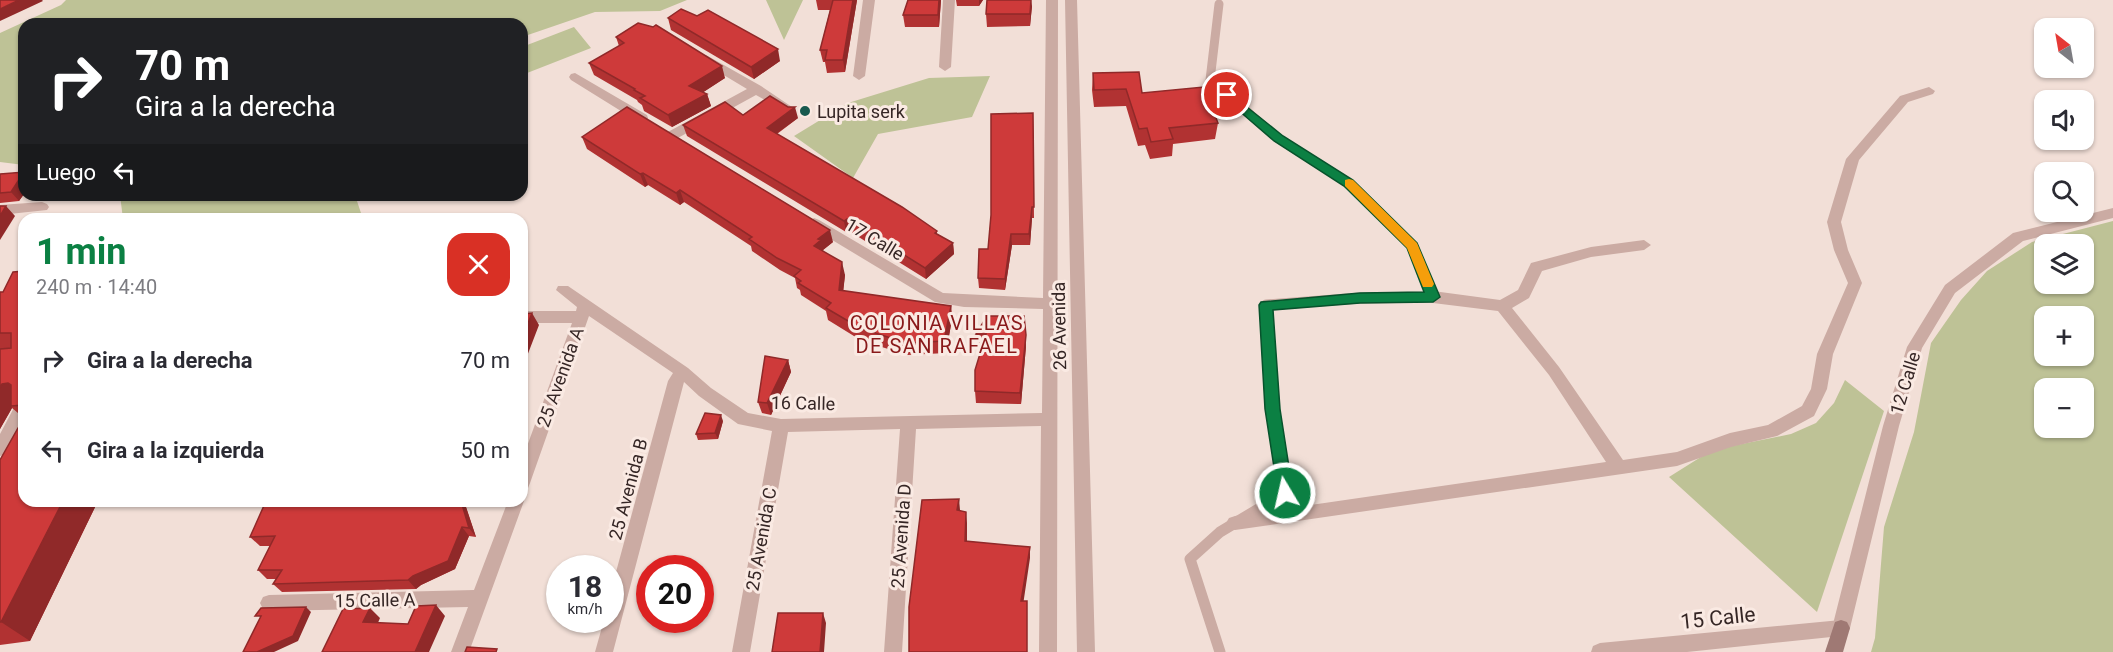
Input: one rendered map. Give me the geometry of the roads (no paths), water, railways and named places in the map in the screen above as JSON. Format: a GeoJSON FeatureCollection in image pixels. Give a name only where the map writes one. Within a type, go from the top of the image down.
{"type":"FeatureCollection","features":[{"type":"Feature","properties":{"kind":"main road","name":"12 Calle"},"geometry":{"type":"LineString","coordinates":[[1834,652],[1841,628]]}},
{"type":"Feature","properties":{"kind":"main road","name":"12 Calle"},"geometry":{"type":"LineString","coordinates":[[1841,628],[1842,652]]}},
{"type":"Feature","properties":{"kind":"street"},"geometry":{"type":"LineString","coordinates":[[859,76],[869,0]]}},
{"type":"Feature","properties":{"kind":"street"},"geometry":{"type":"LineString","coordinates":[[945,67],[949,0]]}},
{"type":"Feature","properties":{"kind":"street","name":"26 Avenida"},"geometry":{"type":"LineString","coordinates":[[1048,652],[1052,0]]}},
{"type":"Feature","properties":{"kind":"street","name":"26 Avenida"},"geometry":{"type":"LineString","coordinates":[[1071,0],[1086,652]]}},
{"type":"Feature","properties":{"kind":"street"},"geometry":{"type":"LineString","coordinates":[[699,54],[795,113]]}},
{"type":"Feature","properties":{"kind":"street"},"geometry":{"type":"LineString","coordinates":[[575,77],[666,133],[757,89]]}},
{"type":"Feature","properties":{"kind":"street"},"geometry":{"type":"LineString","coordinates":[[1235,523],[1677,459],[1730,440],[1771,431],[1808,411],[1819,389],[1825,354],[1854,283],[1841,250],[1834,222],[1847,174],[1853,159],[1904,99],[1929,91]]}},
{"type":"Feature","properties":{"kind":"street"},"geometry":{"type":"LineString","coordinates":[[0,210],[42,207]]}},
{"type":"Feature","properties":{"kind":"street","name":"12 Calle"},"geometry":{"type":"LineString","coordinates":[[1841,628],[1891,426],[1915,347],[1950,289],[2018,237],[2113,213]]}},
{"type":"Feature","properties":{"kind":"street","name":"17 Calle"},"geometry":{"type":"LineString","coordinates":[[802,216],[940,298],[1051,304]]}},
{"type":"Feature","properties":{"kind":"street"},"geometry":{"type":"LineString","coordinates":[[1433,297],[1502,306],[1524,294],[1536,267],[1591,252],[1644,245]]}},
{"type":"Feature","properties":{"kind":"street","name":"16 Calle"},"geometry":{"type":"LineString","coordinates":[[563,290],[583,310],[683,372],[705,392],[744,419],[781,426],[1048,418]]}},
{"type":"Feature","properties":{"kind":"street"},"geometry":{"type":"LineString","coordinates":[[1502,306],[1554,370],[1619,468]]}},
{"type":"Feature","properties":{"kind":"street"},"geometry":{"type":"LineString","coordinates":[[528,316],[583,310]]}},
{"type":"Feature","properties":{"kind":"street","name":"25 Avenida A"},"geometry":{"type":"LineString","coordinates":[[528,464],[583,310]]}},
{"type":"Feature","properties":{"kind":"street","name":"25 Avenida B"},"geometry":{"type":"LineString","coordinates":[[604,652],[676,381],[683,372]]}},
{"type":"Feature","properties":{"kind":"street"},"geometry":{"type":"LineString","coordinates":[[0,449],[18,416]]}},
{"type":"Feature","properties":{"kind":"street","name":"25 Avenida D"},"geometry":{"type":"LineString","coordinates":[[893,652],[909,421]]}},
{"type":"Feature","properties":{"kind":"street","name":"25 Avenida C"},"geometry":{"type":"LineString","coordinates":[[741,652],[781,426]]}},
{"type":"Feature","properties":{"kind":"street"},"geometry":{"type":"LineString","coordinates":[[460,652],[514,507]]}},
{"type":"Feature","properties":{"kind":"street","name":"15 Calle A"},"geometry":{"type":"LineString","coordinates":[[269,603],[481,598]]}},
{"type":"Feature","properties":{"kind":"street","name":"15 Calle"},"geometry":{"type":"LineString","coordinates":[[1600,652],[1841,628]]}},
{"type":"Feature","properties":{"kind":"lane"},"geometry":{"type":"LineString","coordinates":[[1219,4],[1210,80],[1279,139],[1348,183],[1413,246],[1433,297],[1360,298],[1266,305],[1273,409],[1285,493],[1221,532],[1190,559],[1220,652]]}},
{"type":"Feature","properties":{"kind":"place","name":"Lupita serk"},"geometry":{"type":"Point","coordinates":[805,111]}},
{"type":"Feature","properties":{"kind":"district","name":"COLONIA VILLAS DE SAN RAFAEL"},"geometry":{"type":"Point","coordinates":[937,334]}}]}
